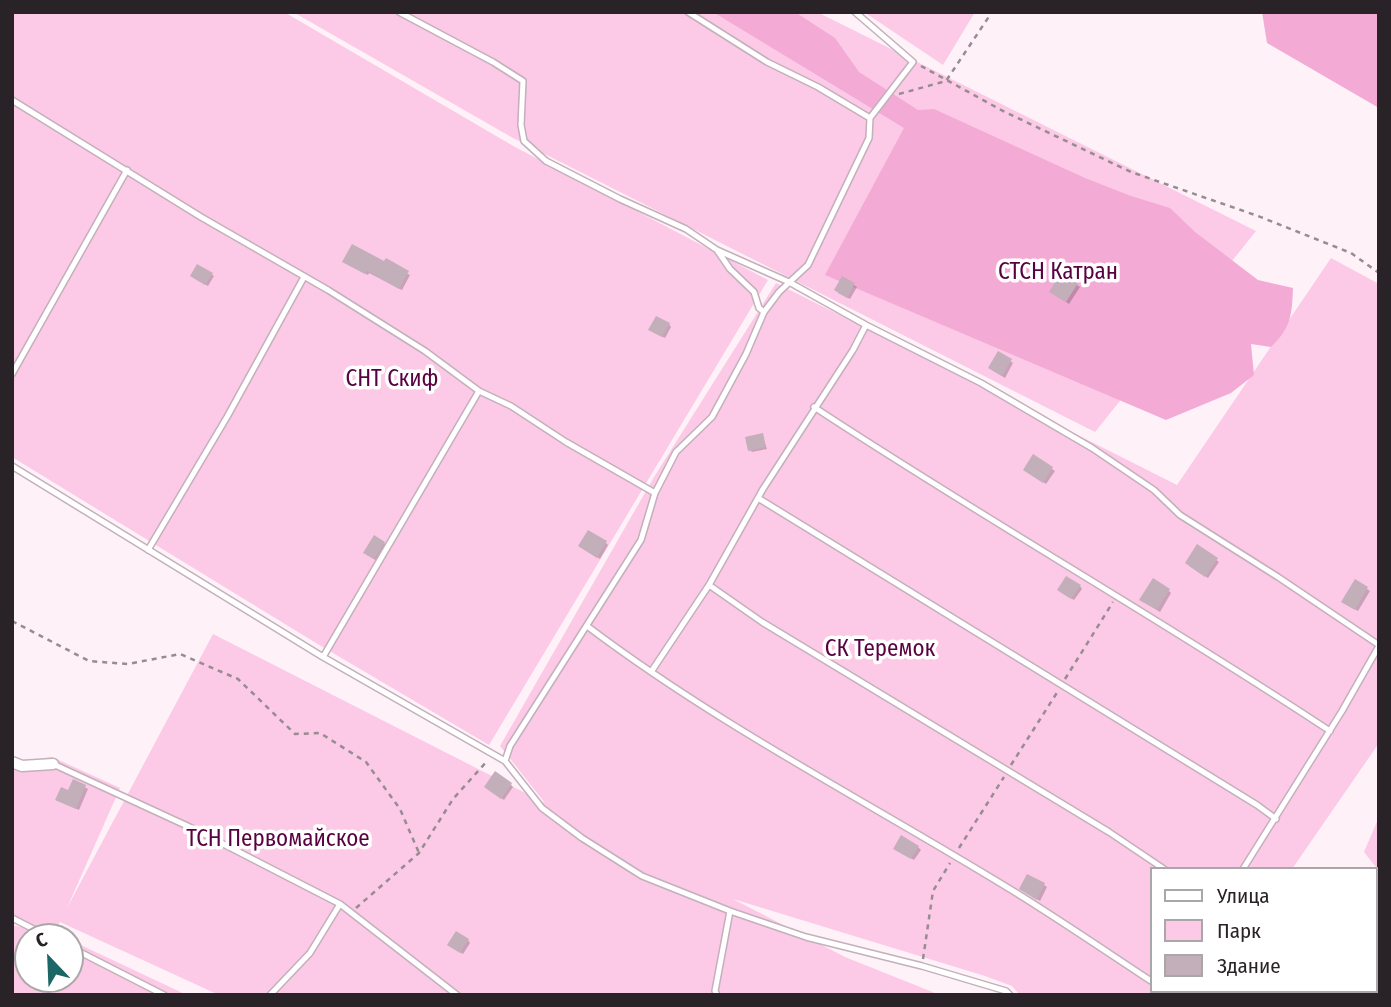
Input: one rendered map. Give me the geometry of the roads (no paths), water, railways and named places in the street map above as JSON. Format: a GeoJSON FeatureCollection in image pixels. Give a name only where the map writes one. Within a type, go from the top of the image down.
{"type":"FeatureCollection","features":[{"type":"Feature","properties":{"kind":"street"},"geometry":{"type":"LineString","coordinates":[[12,762],[22,766],[53,764]]}},
{"type":"Feature","properties":{"kind":"lane"},"geometry":{"type":"LineString","coordinates":[[399,12],[523,81],[521,125],[524,141],[546,161],[686,229],[717,250],[789,282],[866,325],[981,383],[1092,448],[1154,490],[1180,515],[1379,646],[1330,732],[1244,867]]}},
{"type":"Feature","properties":{"kind":"lane"},"geometry":{"type":"LineString","coordinates":[[688,12],[767,62],[870,118]]}},
{"type":"Feature","properties":{"kind":"lane"},"geometry":{"type":"LineString","coordinates":[[505,761],[510,746],[641,540],[656,493],[676,452],[712,417],[746,354],[764,312],[807,265],[869,138],[870,118],[913,62],[855,12]]}},
{"type":"Feature","properties":{"kind":"lane"},"geometry":{"type":"LineString","coordinates":[[12,100],[425,351],[479,391],[510,406],[566,442],[656,493]]}},
{"type":"Feature","properties":{"kind":"lane"},"geometry":{"type":"LineString","coordinates":[[12,374],[127,170]]}},
{"type":"Feature","properties":{"kind":"lane"},"geometry":{"type":"LineString","coordinates":[[717,250],[730,269],[754,292],[759,308],[764,312]]}},
{"type":"Feature","properties":{"kind":"lane"},"geometry":{"type":"LineString","coordinates":[[148,550],[227,418],[304,276]]}},
{"type":"Feature","properties":{"kind":"lane"},"geometry":{"type":"LineString","coordinates":[[651,672],[709,585],[758,498],[866,325]]}},
{"type":"Feature","properties":{"kind":"lane"},"geometry":{"type":"LineString","coordinates":[[323,657],[479,391]]}},
{"type":"Feature","properties":{"kind":"lane"},"geometry":{"type":"LineString","coordinates":[[814,408],[1091,583],[1223,660],[1330,732]]}},
{"type":"Feature","properties":{"kind":"lane"},"geometry":{"type":"LineString","coordinates":[[12,466],[323,657],[505,761],[542,808],[582,838],[642,876],[730,911],[806,937],[922,966],[1006,991],[1010,995]]}},
{"type":"Feature","properties":{"kind":"lane"},"geometry":{"type":"LineString","coordinates":[[758,498],[1276,819]]}},
{"type":"Feature","properties":{"kind":"lane"},"geometry":{"type":"LineString","coordinates":[[709,585],[762,622],[1098,825],[1161,867]]}},
{"type":"Feature","properties":{"kind":"lane"},"geometry":{"type":"LineString","coordinates":[[587,626],[651,672],[831,784],[1017,894],[1150,980]]}},
{"type":"Feature","properties":{"kind":"lane"},"geometry":{"type":"LineString","coordinates":[[53,764],[196,830],[340,904],[457,995]]}},
{"type":"Feature","properties":{"kind":"lane"},"geometry":{"type":"LineString","coordinates":[[270,995],[310,953],[340,904]]}},
{"type":"Feature","properties":{"kind":"lane"},"geometry":{"type":"LineString","coordinates":[[717,995],[715,990],[730,911]]}},
{"type":"Feature","properties":{"kind":"lane"},"geometry":{"type":"LineString","coordinates":[[84,954],[164,995]]}},
{"type":"Feature","properties":{"kind":"park label","name":"СТСН Катран"},"geometry":{"type":"Point","coordinates":[1058,273]}},
{"type":"Feature","properties":{"kind":"park label","name":"СНТ Скиф"},"geometry":{"type":"Point","coordinates":[392,380]}},
{"type":"Feature","properties":{"kind":"park label","name":"СК Теремок"},"geometry":{"type":"Point","coordinates":[880,650]}},
{"type":"Feature","properties":{"kind":"park label","name":"ТСН Первомайское"},"geometry":{"type":"Point","coordinates":[278,840]}}]}
